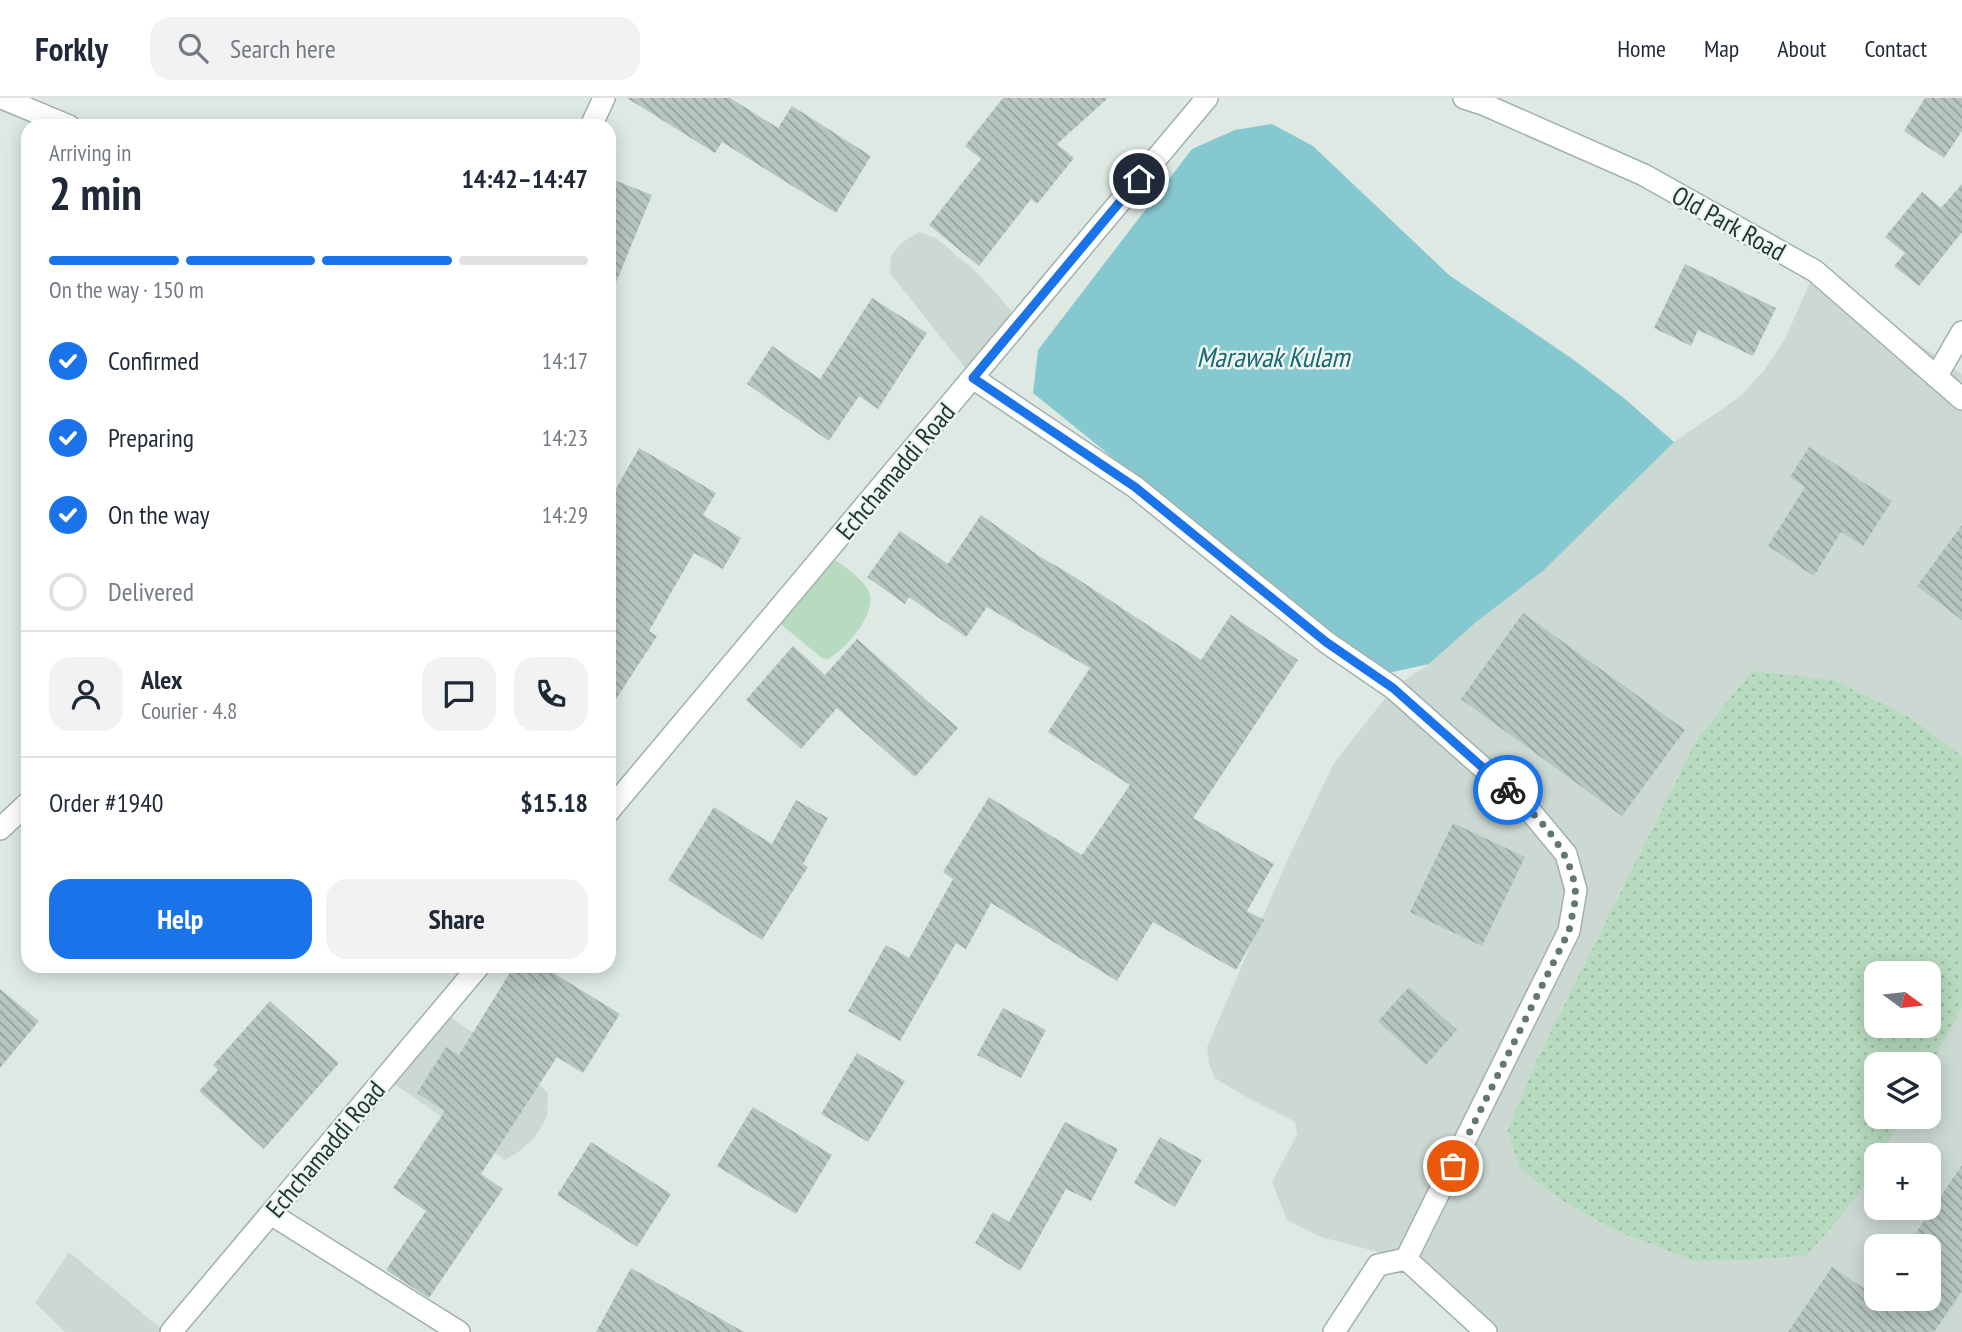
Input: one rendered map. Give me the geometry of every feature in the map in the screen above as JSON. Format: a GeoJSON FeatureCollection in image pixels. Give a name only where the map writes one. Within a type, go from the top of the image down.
{"type":"FeatureCollection","features":[{"type":"Feature","properties":{"kind":"street"},"geometry":{"type":"LineString","coordinates":[[2,98],[52,119]]}},
{"type":"Feature","properties":{"kind":"street"},"geometry":{"type":"LineString","coordinates":[[594,119],[604,98]]}},
{"type":"Feature","properties":{"kind":"street","name":"Echchamaddi Road"},"geometry":{"type":"LineString","coordinates":[[616,803],[1208,98]]}},
{"type":"Feature","properties":{"kind":"street","name":"Old Park Road"},"geometry":{"type":"LineString","coordinates":[[1464,98],[1644,175],[1815,271],[1962,399]]}},
{"type":"Feature","properties":{"kind":"street"},"geometry":{"type":"LineString","coordinates":[[1936,377],[1962,332]]}},
{"type":"Feature","properties":{"kind":"street"},"geometry":{"type":"LineString","coordinates":[[973,378],[1135,487],[1326,642],[1393,688],[1526,806],[1566,854],[1576,890],[1569,931],[1406,1259]]}},
{"type":"Feature","properties":{"kind":"street"},"geometry":{"type":"LineString","coordinates":[[0,829],[21,810]]}},
{"type":"Feature","properties":{"kind":"street","name":"Echchamaddi Road"},"geometry":{"type":"LineString","coordinates":[[171,1332],[473,973]]}},
{"type":"Feature","properties":{"kind":"street"},"geometry":{"type":"LineString","coordinates":[[271,1214],[459,1332]]}},
{"type":"Feature","properties":{"kind":"street"},"geometry":{"type":"LineString","coordinates":[[1334,1332],[1378,1265],[1406,1259]]}},
{"type":"Feature","properties":{"kind":"street"},"geometry":{"type":"LineString","coordinates":[[1406,1259],[1486,1332]]}},
{"type":"Feature","properties":{"kind":"shaded area"},"geometry":{"type":"Polygon","coordinates":[[[919,232],[936,238],[973,269],[1020,322],[973,378],[890,273],[891,256],[901,243],[919,232]]]}},
{"type":"Feature","properties":{"kind":"shaded area"},"geometry":{"type":"Polygon","coordinates":[[[1815,271],[1962,374],[1962,1332],[1486,1332],[1406,1259],[1321,1237],[1287,1220],[1272,1182],[1297,1135],[1295,1122],[1215,1078],[1209,1064],[1207,1047],[1286,863],[1334,763],[1393,688],[1429,664],[1475,623],[1544,570],[1674,442],[1741,396],[1765,369],[1785,339],[1815,271]]]}},
{"type":"Feature","properties":{"kind":"shaded area"},"geometry":{"type":"Polygon","coordinates":[[[442,1011],[517,1063],[548,1093],[547,1116],[535,1137],[505,1160],[385,1078],[442,1011]]]}},
{"type":"Feature","properties":{"kind":"shaded area"},"geometry":{"type":"Polygon","coordinates":[[[69,1252],[165,1332],[65,1332],[35,1303],[69,1252]]]}},
{"type":"Feature","properties":{"kind":"green space"},"geometry":{"type":"Polygon","coordinates":[[[826,553],[864,584],[869,593],[870,604],[862,625],[854,636],[829,659],[822,658],[772,617],[826,553]]]}},
{"type":"Feature","properties":{"kind":"green space"},"geometry":{"type":"Polygon","coordinates":[[[1752,671],[1833,680],[1909,717],[1962,756],[1962,1007],[1938,1052],[1864,1052],[1864,1129],[1895,1129],[1888,1143],[1864,1143],[1864,1185],[1807,1255],[1695,1261],[1612,1229],[1557,1197],[1519,1167],[1508,1130],[1538,1058],[1697,740],[1752,671]]]}},
{"type":"Feature","properties":{"kind":"water","name":"Marawak Kulam"},"geometry":{"type":"Polygon","coordinates":[[[1272,124],[1313,146],[1449,275],[1574,360],[1625,399],[1674,442],[1544,570],[1475,623],[1429,664],[1388,673],[1343,644],[1033,393],[1038,350],[1192,149],[1235,130],[1272,124]]]}},
{"type":"Feature","properties":{"kind":"building"},"geometry":{"type":"Polygon","coordinates":[[[627,98],[730,98],[778,128],[792,106],[871,156],[836,213],[722,142],[715,153],[627,98]]]}},
{"type":"Feature","properties":{"kind":"building"},"geometry":{"type":"Polygon","coordinates":[[[1003,98],[1108,98],[1057,144],[1074,158],[1037,204],[1031,199],[979,266],[929,225],[981,159],[965,146],[1003,98]]]}},
{"type":"Feature","properties":{"kind":"building"},"geometry":{"type":"Polygon","coordinates":[[[1925,98],[1962,98],[1962,131],[1944,158],[1904,131],[1925,98]]]}},
{"type":"Feature","properties":{"kind":"building"},"geometry":{"type":"Polygon","coordinates":[[[616,181],[652,195],[616,282],[616,181]]]}},
{"type":"Feature","properties":{"kind":"building"},"geometry":{"type":"Polygon","coordinates":[[[1962,184],[1962,232],[1919,286],[1894,266],[1905,253],[1885,237],[1922,192],[1941,208],[1962,184]]]}},
{"type":"Feature","properties":{"kind":"building"},"geometry":{"type":"Polygon","coordinates":[[[1685,264],[1776,308],[1753,356],[1698,330],[1691,346],[1654,328],[1685,264]]]}},
{"type":"Feature","properties":{"kind":"building"},"geometry":{"type":"Polygon","coordinates":[[[872,298],[927,333],[878,409],[859,396],[829,441],[747,384],[772,346],[820,379],[872,298]]]}},
{"type":"Feature","properties":{"kind":"building"},"geometry":{"type":"Polygon","coordinates":[[[1809,447],[1892,501],[1863,546],[1841,532],[1814,576],[1768,546],[1805,487],[1790,477],[1809,447]]]}},
{"type":"Feature","properties":{"kind":"building"},"geometry":{"type":"Polygon","coordinates":[[[639,448],[716,493],[703,515],[741,538],[723,569],[694,553],[649,631],[657,636],[616,699],[616,489],[639,448]]]}},
{"type":"Feature","properties":{"kind":"building"},"geometry":{"type":"Polygon","coordinates":[[[981,515],[1039,556],[1201,660],[1231,615],[1298,660],[1193,818],[1274,864],[1247,911],[1264,920],[1236,970],[1153,922],[1117,981],[991,903],[966,949],[956,943],[900,1041],[848,1011],[886,945],[909,958],[953,879],[943,872],[989,797],[1082,855],[1130,785],[1048,732],[1090,668],[987,607],[966,637],[909,597],[905,604],[867,577],[900,531],[948,564],[981,515]]]}},
{"type":"Feature","properties":{"kind":"building"},"geometry":{"type":"Polygon","coordinates":[[[1962,525],[1962,620],[1917,586],[1962,525]]]}},
{"type":"Feature","properties":{"kind":"building"},"geometry":{"type":"Polygon","coordinates":[[[1523,613],[1685,730],[1622,816],[1461,699],[1523,613]]]}},
{"type":"Feature","properties":{"kind":"building"},"geometry":{"type":"Polygon","coordinates":[[[857,639],[958,728],[915,777],[837,708],[801,749],[746,700],[793,646],[825,675],[857,639]]]}},
{"type":"Feature","properties":{"kind":"building"},"geometry":{"type":"Polygon","coordinates":[[[796,800],[828,818],[803,864],[808,867],[762,940],[668,880],[714,807],[772,844],[796,800]]]}},
{"type":"Feature","properties":{"kind":"building"},"geometry":{"type":"Polygon","coordinates":[[[1453,823],[1525,857],[1482,946],[1410,912],[1453,823]]]}},
{"type":"Feature","properties":{"kind":"building"},"geometry":{"type":"Polygon","coordinates":[[[510,973],[553,973],[620,1014],[583,1073],[557,1057],[481,1174],[503,1189],[429,1298],[386,1270],[426,1211],[393,1188],[445,1111],[417,1093],[446,1047],[459,1055],[510,973]]]}},
{"type":"Feature","properties":{"kind":"building"},"geometry":{"type":"Polygon","coordinates":[[[1409,987],[1457,1030],[1426,1065],[1378,1021],[1409,987]]]}},
{"type":"Feature","properties":{"kind":"building"},"geometry":{"type":"Polygon","coordinates":[[[0,989],[39,1021],[0,1068],[0,989]]]}},
{"type":"Feature","properties":{"kind":"building"},"geometry":{"type":"Polygon","coordinates":[[[270,1001],[339,1063],[264,1149],[199,1091],[218,1070],[213,1065],[270,1001]]]}},
{"type":"Feature","properties":{"kind":"building"},"geometry":{"type":"Polygon","coordinates":[[[1003,1008],[1046,1030],[1021,1078],[977,1055],[1003,1008]]]}},
{"type":"Feature","properties":{"kind":"building"},"geometry":{"type":"Polygon","coordinates":[[[857,1053],[905,1081],[868,1142],[821,1114],[857,1053]]]}},
{"type":"Feature","properties":{"kind":"building"},"geometry":{"type":"Polygon","coordinates":[[[753,1107],[832,1155],[796,1214],[717,1166],[753,1107]]]}},
{"type":"Feature","properties":{"kind":"building"},"geometry":{"type":"Polygon","coordinates":[[[1065,1122],[1118,1149],[1091,1201],[1066,1189],[1020,1271],[975,1243],[993,1212],[1009,1222],[1065,1122]]]}},
{"type":"Feature","properties":{"kind":"building"},"geometry":{"type":"Polygon","coordinates":[[[1160,1137],[1202,1160],[1175,1207],[1134,1183],[1160,1137]]]}},
{"type":"Feature","properties":{"kind":"building"},"geometry":{"type":"Polygon","coordinates":[[[591,1142],[671,1194],[637,1247],[557,1195],[591,1142]]]}},
{"type":"Feature","properties":{"kind":"building"},"geometry":{"type":"Polygon","coordinates":[[[1962,1165],[1962,1291],[1934,1332],[1788,1332],[1832,1267],[1864,1288],[1864,1311],[1941,1311],[1941,1234],[1915,1234],[1925,1220],[1941,1220],[1941,1196],[1962,1165]]]}},
{"type":"Feature","properties":{"kind":"building"},"geometry":{"type":"Polygon","coordinates":[[[631,1268],[744,1332],[596,1332],[631,1268]]]}},
{"type":"Feature","properties":{"kind":"way so far"},"geometry":{"type":"LineString","coordinates":[[1453,1166],[1569,931],[1573,911],[1576,890],[1566,854],[1526,806],[1508,790]]}},
{"type":"Feature","properties":{"kind":"route"},"geometry":{"type":"LineString","coordinates":[[1139,179],[973,378],[1135,487],[1326,642],[1393,688],[1508,790]]}}]}
